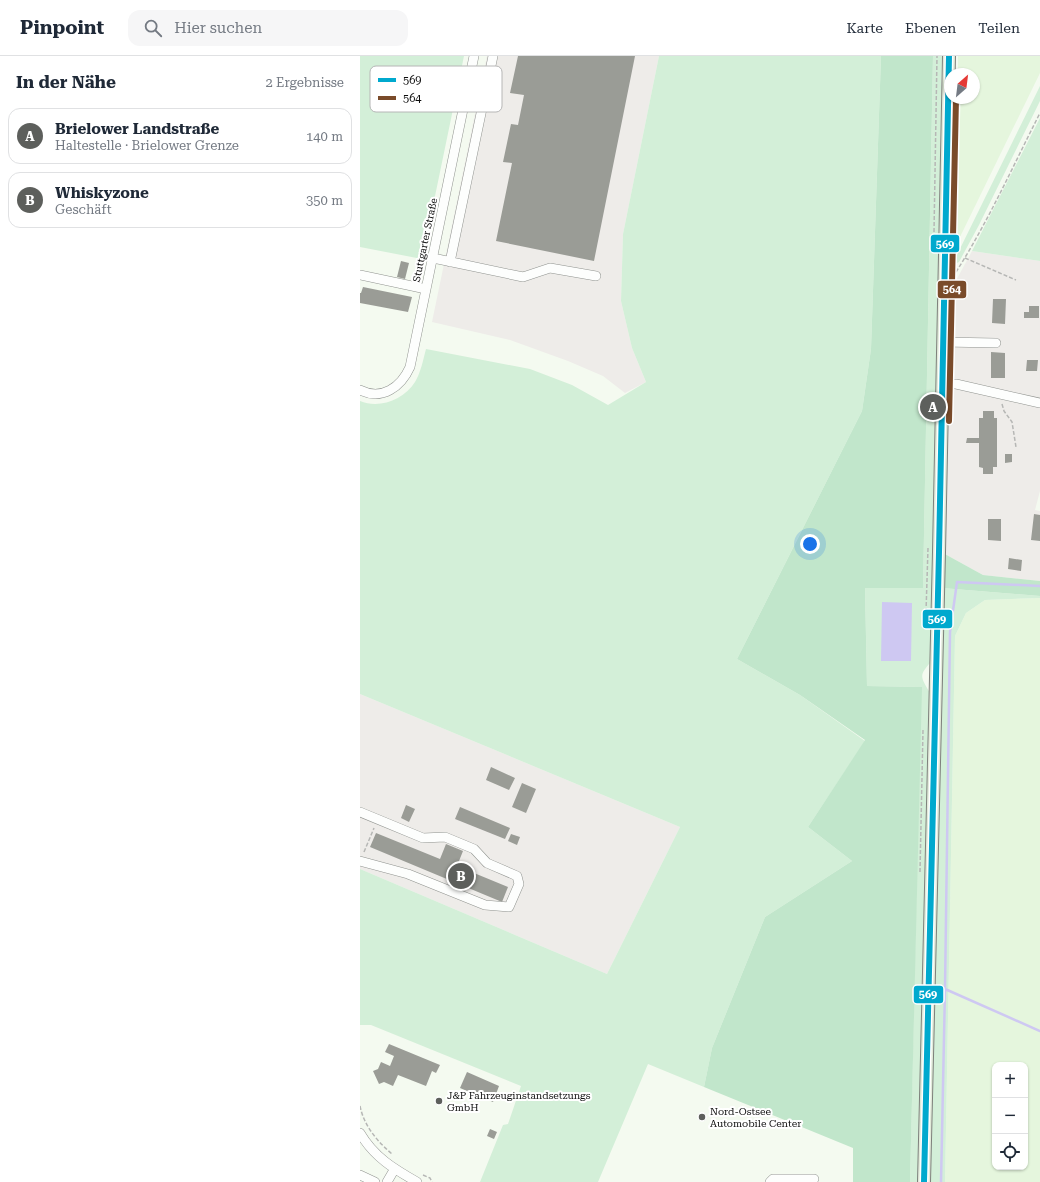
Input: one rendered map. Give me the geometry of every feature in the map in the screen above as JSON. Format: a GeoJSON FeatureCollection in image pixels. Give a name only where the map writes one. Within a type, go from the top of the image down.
{"type":"FeatureCollection","features":[{"type":"Feature","properties":{"kind":"main road"},"geometry":{"type":"LineString","coordinates":[[924,1182],[938,587],[948,56]]}},
{"type":"Feature","properties":{"kind":"street","name":"Stuttgarter Straße"},"geometry":{"type":"LineString","coordinates":[[472,66],[474,56]]}},
{"type":"Feature","properties":{"kind":"street"},"geometry":{"type":"LineString","coordinates":[[491,66],[493,56]]}},
{"type":"Feature","properties":{"kind":"street","name":"Stuttgarter Straße"},"geometry":{"type":"LineString","coordinates":[[360,390],[372,393],[382,393],[392,390],[407,374],[413,353],[463,112]]}},
{"type":"Feature","properties":{"kind":"street"},"geometry":{"type":"LineString","coordinates":[[450,262],[481,112]]}},
{"type":"Feature","properties":{"kind":"street"},"geometry":{"type":"LineString","coordinates":[[433,258],[523,277],[550,268],[596,276]]}},
{"type":"Feature","properties":{"kind":"street"},"geometry":{"type":"LineString","coordinates":[[360,275],[426,289]]}},
{"type":"Feature","properties":{"kind":"street"},"geometry":{"type":"LineString","coordinates":[[943,342],[996,343]]}},
{"type":"Feature","properties":{"kind":"street"},"geometry":{"type":"LineString","coordinates":[[942,384],[956,384],[1040,403]]}},
{"type":"Feature","properties":{"kind":"street"},"geometry":{"type":"LineString","coordinates":[[360,812],[423,838],[445,837],[474,849],[487,863],[517,876],[519,884],[510,907],[485,905],[408,874],[360,861]]}},
{"type":"Feature","properties":{"kind":"street"},"geometry":{"type":"LineString","coordinates":[[360,1133],[378,1157],[394,1170],[417,1182]]}},
{"type":"Feature","properties":{"kind":"street"},"geometry":{"type":"LineString","coordinates":[[387,1182],[394,1170]]}},
{"type":"Feature","properties":{"kind":"street"},"geometry":{"type":"LineString","coordinates":[[360,1175],[375,1182]]}},
{"type":"Feature","properties":{"kind":"street"},"geometry":{"type":"LineString","coordinates":[[770,1182],[773,1179],[814,1180]]}},
{"type":"Feature","properties":{"kind":"path"},"geometry":{"type":"LineString","coordinates":[[934,238],[937,56]]}},
{"type":"Feature","properties":{"kind":"path"},"geometry":{"type":"LineString","coordinates":[[956,271],[965,258],[996,200],[1040,113]]}},
{"type":"Feature","properties":{"kind":"path"},"geometry":{"type":"LineString","coordinates":[[965,258],[1016,280]]}},
{"type":"Feature","properties":{"kind":"path"},"geometry":{"type":"LineString","coordinates":[[1001,394],[1004,411],[1012,422],[1016,447]]}},
{"type":"Feature","properties":{"kind":"path"},"geometry":{"type":"LineString","coordinates":[[926,615],[928,548]]}},
{"type":"Feature","properties":{"kind":"path"},"geometry":{"type":"LineString","coordinates":[[920,879],[923,728]]}},
{"type":"Feature","properties":{"kind":"path"},"geometry":{"type":"LineString","coordinates":[[360,861],[378,819]]}},
{"type":"Feature","properties":{"kind":"path"},"geometry":{"type":"LineString","coordinates":[[360,1106],[370,1131],[394,1156]]}},
{"type":"Feature","properties":{"kind":"path"},"geometry":{"type":"LineString","coordinates":[[418,1172],[430,1178],[432,1182]]}},
{"type":"Feature","properties":{"kind":"shaded area"},"geometry":{"type":"Polygon","coordinates":[[[487,56],[659,56],[623,234],[621,301],[632,348],[646,382],[625,393],[603,376],[568,361],[510,340],[432,322],[475,112],[502,112],[502,66],[485,66],[487,56]]]}},
{"type":"Feature","properties":{"kind":"shaded area"},"geometry":{"type":"Polygon","coordinates":[[[972,251],[1040,261],[1040,491],[1035,510],[1040,511],[1040,581],[983,575],[943,553],[946,299],[972,251]]]}},
{"type":"Feature","properties":{"kind":"shaded area"},"geometry":{"type":"Polygon","coordinates":[[[882,602],[912,603],[911,661],[881,661],[882,602]]]}},
{"type":"Feature","properties":{"kind":"shaded area"},"geometry":{"type":"Polygon","coordinates":[[[360,694],[680,827],[607,974],[360,869],[360,694]]]}},
{"type":"Feature","properties":{"kind":"green space"},"geometry":{"type":"Polygon","coordinates":[[[360,56],[464,56],[462,66],[370,66],[370,112],[452,112],[422,259],[360,247],[360,56]]]}},
{"type":"Feature","properties":{"kind":"green space"},"geometry":{"type":"Polygon","coordinates":[[[659,56],[881,56],[871,349],[862,411],[737,659],[800,695],[865,741],[808,827],[852,861],[765,917],[712,1048],[704,1087],[648,1064],[598,1182],[480,1182],[503,1125],[508,1124],[521,1086],[371,1025],[360,1025],[360,869],[607,974],[680,827],[360,694],[360,401],[375,404],[383,403],[398,398],[404,394],[417,378],[422,366],[426,349],[530,369],[572,385],[608,405],[646,382],[632,348],[621,301],[623,234],[659,56]]]}},
{"type":"Feature","properties":{"kind":"green space"},"geometry":{"type":"Polygon","coordinates":[[[881,56],[933,56],[923,588],[865,588],[867,686],[922,687],[910,1182],[853,1182],[853,1148],[704,1087],[712,1048],[765,917],[852,861],[808,827],[865,740],[800,695],[737,659],[862,411],[871,349],[881,56]]]}},
{"type":"Feature","properties":{"kind":"green space"},"geometry":{"type":"Polygon","coordinates":[[[933,56],[942,56],[931,662],[924,670],[922,677],[930,693],[919,1182],[910,1182],[921,687],[867,686],[865,587],[923,587],[933,56]]]}},
{"type":"Feature","properties":{"kind":"green space"},"geometry":{"type":"Polygon","coordinates":[[[958,56],[1040,56],[1040,73],[959,239],[954,236],[957,104],[980,104],[980,68],[958,68],[958,56]]]}},
{"type":"Feature","properties":{"kind":"green space"},"geometry":{"type":"Polygon","coordinates":[[[1040,86],[1040,101],[979,225],[959,262],[952,265],[1040,86]]]}},
{"type":"Feature","properties":{"kind":"green space"},"geometry":{"type":"Polygon","coordinates":[[[953,104],[957,104],[954,235],[959,239],[951,256],[953,104]]]}},
{"type":"Feature","properties":{"kind":"green space"},"geometry":{"type":"Polygon","coordinates":[[[1040,118],[1040,261],[972,251],[1040,118]]]}},
{"type":"Feature","properties":{"kind":"green space"},"geometry":{"type":"Polygon","coordinates":[[[943,553],[983,575],[1040,581],[1040,596],[942,588],[943,553]]]}},
{"type":"Feature","properties":{"kind":"green space"},"geometry":{"type":"Polygon","coordinates":[[[942,588],[1040,596],[1040,598],[985,600],[966,613],[955,636],[945,1182],[930,1182],[942,588]]]}},
{"type":"Feature","properties":{"kind":"green space"},"geometry":{"type":"Polygon","coordinates":[[[1040,598],[1040,1182],[945,1182],[955,636],[966,613],[985,600],[1040,598]]]}},
{"type":"Feature","properties":{"kind":"building"},"geometry":{"type":"Polygon","coordinates":[[[518,56],[635,56],[594,261],[496,241],[512,163],[503,162],[511,124],[518,125],[524,95],[510,93],[518,56]]]}},
{"type":"Feature","properties":{"kind":"building"},"geometry":{"type":"Polygon","coordinates":[[[401,261],[409,263],[405,279],[397,277],[401,261]]]}},
{"type":"Feature","properties":{"kind":"building"},"geometry":{"type":"Polygon","coordinates":[[[363,287],[412,297],[408,312],[360,303],[360,293],[363,287]]]}},
{"type":"Feature","properties":{"kind":"building"},"geometry":{"type":"Polygon","coordinates":[[[993,299],[1006,299],[1005,324],[992,323],[993,299]]]}},
{"type":"Feature","properties":{"kind":"building"},"geometry":{"type":"Polygon","coordinates":[[[1029,306],[1039,306],[1039,318],[1024,318],[1024,312],[1029,312],[1029,306]]]}},
{"type":"Feature","properties":{"kind":"building"},"geometry":{"type":"Polygon","coordinates":[[[991,352],[1005,353],[1005,378],[991,378],[991,352]]]}},
{"type":"Feature","properties":{"kind":"building"},"geometry":{"type":"Polygon","coordinates":[[[1027,360],[1038,360],[1037,371],[1026,371],[1027,360]]]}},
{"type":"Feature","properties":{"kind":"building"},"geometry":{"type":"Polygon","coordinates":[[[983,411],[994,411],[994,418],[997,418],[997,467],[993,467],[993,474],[983,474],[983,468],[979,467],[979,443],[966,443],[967,438],[979,438],[979,418],[983,418],[983,411]]]}},
{"type":"Feature","properties":{"kind":"building"},"geometry":{"type":"Polygon","coordinates":[[[1005,454],[1012,454],[1012,462],[1005,463],[1005,454]]]}},
{"type":"Feature","properties":{"kind":"building"},"geometry":{"type":"Polygon","coordinates":[[[1034,514],[1040,515],[1040,541],[1031,540],[1034,514]]]}},
{"type":"Feature","properties":{"kind":"building"},"geometry":{"type":"Polygon","coordinates":[[[988,519],[1001,519],[1001,541],[988,540],[988,519]]]}},
{"type":"Feature","properties":{"kind":"building"},"geometry":{"type":"Polygon","coordinates":[[[1009,558],[1022,560],[1021,571],[1008,569],[1009,558]]]}},
{"type":"Feature","properties":{"kind":"building"},"geometry":{"type":"Polygon","coordinates":[[[491,767],[515,778],[509,790],[486,780],[491,767]]]}},
{"type":"Feature","properties":{"kind":"building"},"geometry":{"type":"Polygon","coordinates":[[[522,783],[536,789],[526,813],[512,807],[522,783]]]}},
{"type":"Feature","properties":{"kind":"building"},"geometry":{"type":"Polygon","coordinates":[[[406,805],[415,809],[409,822],[401,818],[406,805]]]}},
{"type":"Feature","properties":{"kind":"building"},"geometry":{"type":"Polygon","coordinates":[[[460,807],[510,828],[505,839],[455,819],[460,807]]]}},
{"type":"Feature","properties":{"kind":"building"},"geometry":{"type":"Polygon","coordinates":[[[376,833],[440,859],[446,844],[463,851],[457,866],[508,887],[502,902],[370,847],[376,833]]]}},
{"type":"Feature","properties":{"kind":"building"},"geometry":{"type":"Polygon","coordinates":[[[511,834],[520,837],[517,845],[508,841],[511,834]]]}},
{"type":"Feature","properties":{"kind":"building"},"geometry":{"type":"Polygon","coordinates":[[[389,1044],[440,1065],[436,1073],[432,1071],[426,1086],[398,1075],[393,1086],[384,1082],[379,1084],[373,1071],[378,1069],[381,1062],[390,1066],[394,1056],[385,1052],[389,1044]]]}},
{"type":"Feature","properties":{"kind":"building"},"geometry":{"type":"Polygon","coordinates":[[[467,1072],[499,1086],[493,1102],[460,1088],[467,1072]]]}},
{"type":"Feature","properties":{"kind":"building"},"geometry":{"type":"Polygon","coordinates":[[[490,1129],[497,1132],[494,1139],[487,1136],[490,1129]]]}},
{"type":"Feature","properties":{"kind":"waterway"},"geometry":{"type":"LineString","coordinates":[[1040,586],[957,582],[950,632],[945,989],[1040,1031]]}},
{"type":"Feature","properties":{"kind":"waterway"},"geometry":{"type":"LineString","coordinates":[[941,1182],[945,989]]}},
{"type":"Feature","properties":{"kind":"transit line","name":"569"},"geometry":{"type":"LineString","coordinates":[[924,1182],[949,56]]}},
{"type":"Feature","properties":{"kind":"transit line","name":"564"},"geometry":{"type":"LineString","coordinates":[[949,421],[956,104]]}},
{"type":"Feature","properties":{"kind":"place","name":"Brielower Landstraße"},"geometry":{"type":"Point","coordinates":[933,407]}},
{"type":"Feature","properties":{"kind":"place","name":"Whiskyzone"},"geometry":{"type":"Point","coordinates":[461,876]}},
{"type":"Feature","properties":{"kind":"place","name":"J&P Fahrzeuginstandsetzungs GmbH"},"geometry":{"type":"Point","coordinates":[439,1101]}},
{"type":"Feature","properties":{"kind":"place","name":"Nord-Ostsee Automobile Center"},"geometry":{"type":"Point","coordinates":[702,1117]}}]}
